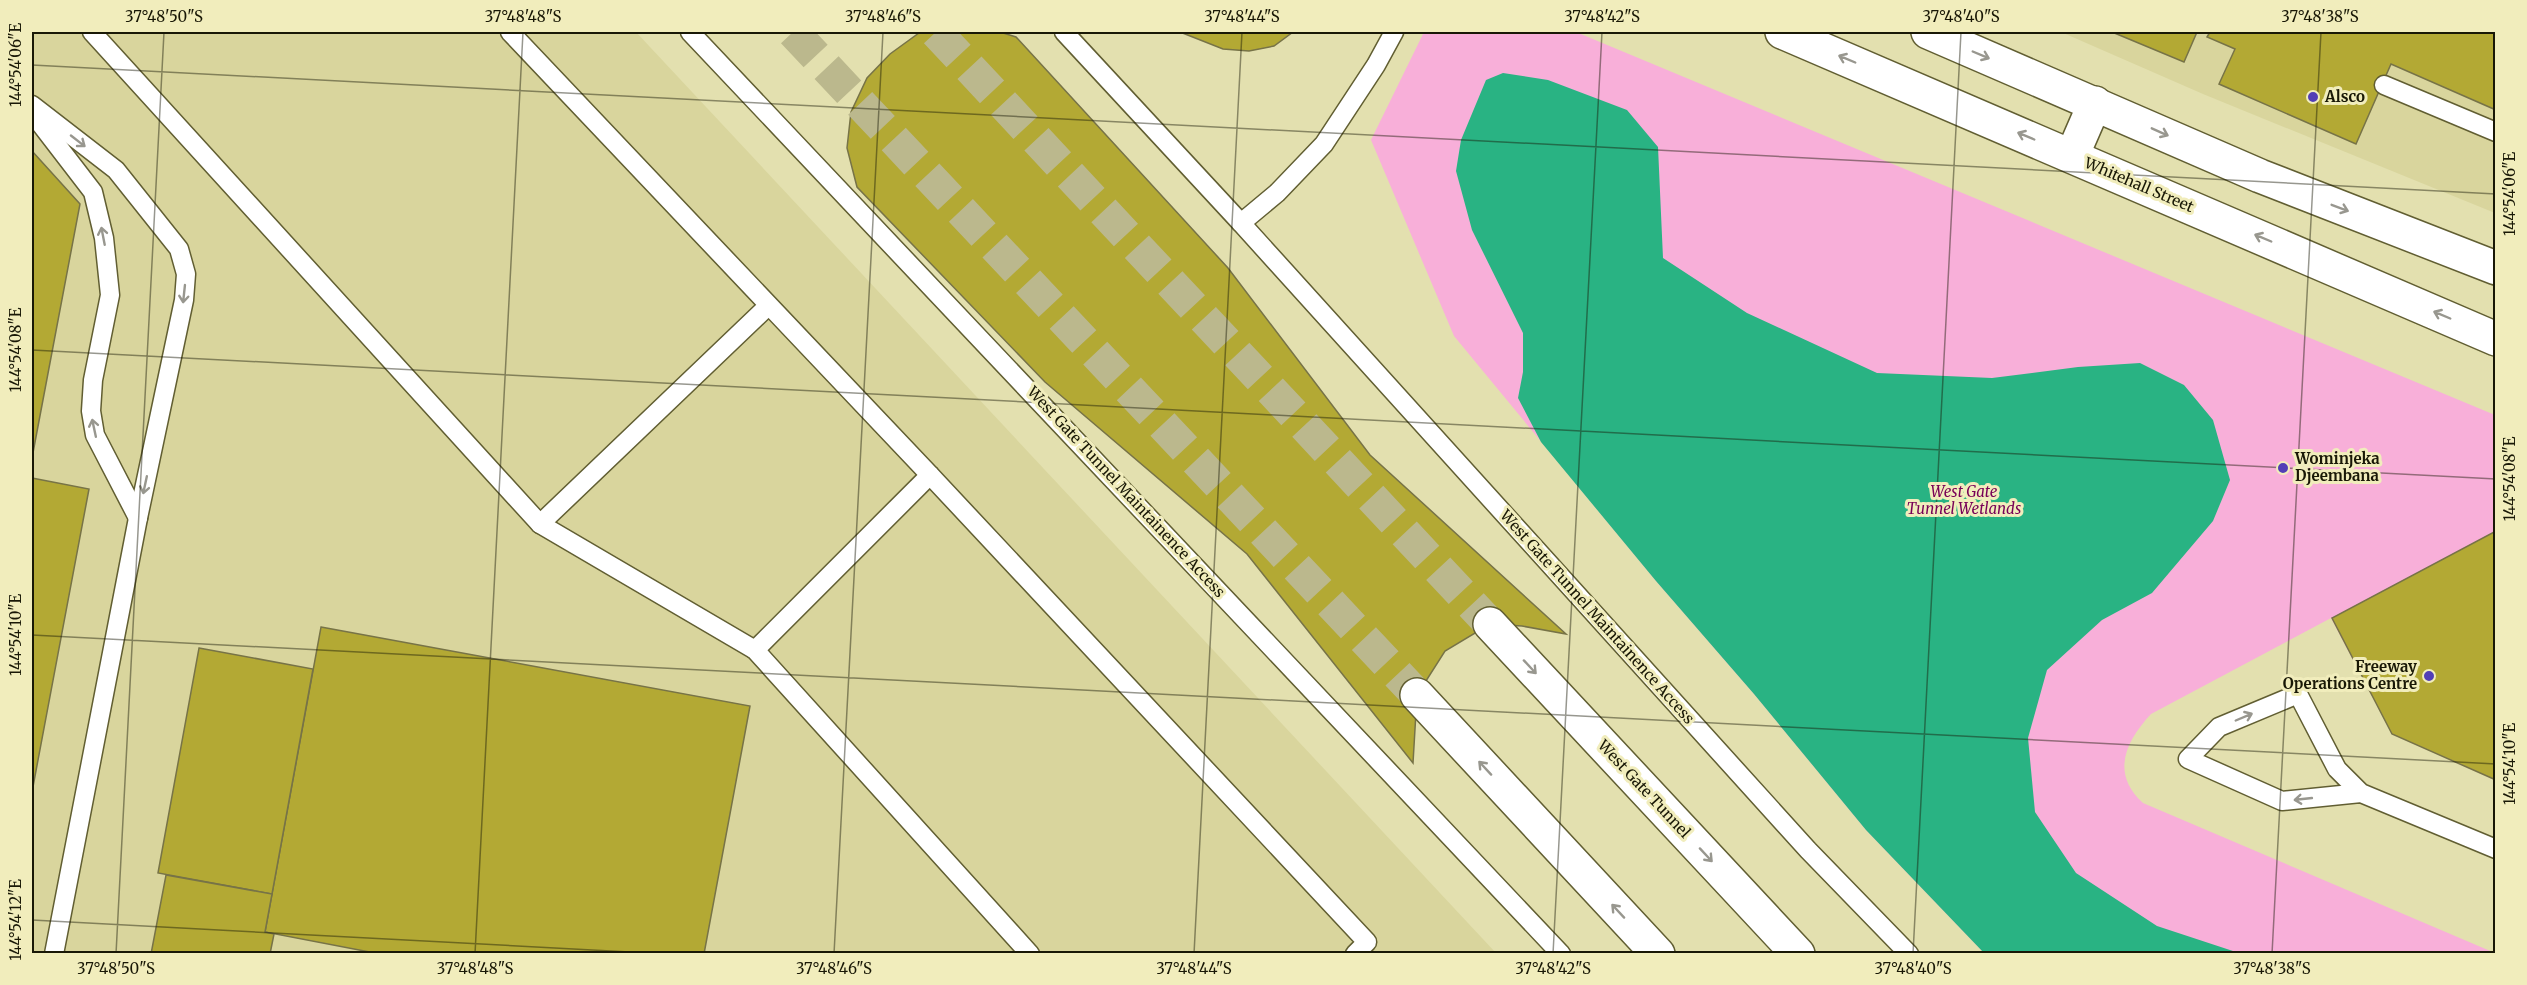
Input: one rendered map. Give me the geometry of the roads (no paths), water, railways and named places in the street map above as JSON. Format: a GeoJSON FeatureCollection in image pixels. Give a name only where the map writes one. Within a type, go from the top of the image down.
{"type":"FeatureCollection","features":[{"type":"Feature","properties":{"kind":"main road","name":"Whitehall Street"},"geometry":{"type":"LineString","coordinates":[[1782,32],[2496,339]]}},
{"type":"Feature","properties":{"kind":"main road"},"geometry":{"type":"LineString","coordinates":[[1928,32],[2332,206],[2496,268]]}},
{"type":"Feature","properties":{"kind":"main road"},"geometry":{"type":"LineString","coordinates":[[2072,156],[2095,103]]}},
{"type":"Feature","properties":{"kind":"main road","name":"West Gate Tunnel"},"geometry":{"type":"LineString","coordinates":[[1490,624],[1798,954]]}},
{"type":"Feature","properties":{"kind":"main road"},"geometry":{"type":"LineString","coordinates":[[1417,695],[1658,954]]}},
{"type":"Feature","properties":{"kind":"lane"},"geometry":{"type":"LineString","coordinates":[[92,32],[540,524],[755,650],[1030,954]]}},
{"type":"Feature","properties":{"kind":"lane"},"geometry":{"type":"LineString","coordinates":[[510,32],[930,475],[1367,942],[1355,954]]}},
{"type":"Feature","properties":{"kind":"lane","name":"West Gate Tunnel Maintainence Access"},"geometry":{"type":"LineString","coordinates":[[690,32],[1561,954]]}},
{"type":"Feature","properties":{"kind":"lane","name":"West Gate Tunnel Maintainence Access"},"geometry":{"type":"LineString","coordinates":[[1064,32],[1241,223],[1808,850],[1909,954]]}},
{"type":"Feature","properties":{"kind":"lane"},"geometry":{"type":"LineString","coordinates":[[1241,223],[1277,193],[1324,144],[1376,65],[1394,32]]}},
{"type":"Feature","properties":{"kind":"lane"},"geometry":{"type":"LineString","coordinates":[[2384,86],[2496,132]]}},
{"type":"Feature","properties":{"kind":"lane"},"geometry":{"type":"LineString","coordinates":[[32,105],[116,170],[179,249],[186,274],[184,300],[138,518],[54,954]]}},
{"type":"Feature","properties":{"kind":"lane"},"geometry":{"type":"LineString","coordinates":[[32,112],[93,192],[104,238],[111,295],[93,380],[91,411],[95,435],[138,518]]}},
{"type":"Feature","properties":{"kind":"lane"},"geometry":{"type":"LineString","coordinates":[[540,524],[768,306]]}},
{"type":"Feature","properties":{"kind":"lane"},"geometry":{"type":"LineString","coordinates":[[755,650],[930,475]]}},
{"type":"Feature","properties":{"kind":"lane"},"geometry":{"type":"LineString","coordinates":[[2361,793],[2282,801],[2188,759],[2219,727],[2298,694],[2337,769],[2361,793],[2496,849]]}},
{"type":"Feature","properties":{"kind":"tunnel"},"geometry":{"type":"LineString","coordinates":[[793,32],[1417,695]]}},
{"type":"Feature","properties":{"kind":"tunnel"},"geometry":{"type":"LineString","coordinates":[[936,32],[1490,624]]}},
{"type":"Feature","properties":{"kind":"place","name":"Alsco"},"geometry":{"type":"Point","coordinates":[2313,97]}},
{"type":"Feature","properties":{"kind":"place","name":"Wominjeka Djeembana"},"geometry":{"type":"Point","coordinates":[2283,468]}},
{"type":"Feature","properties":{"kind":"place","name":"Freeway Operations Centre"},"geometry":{"type":"Point","coordinates":[2429,676]}},
{"type":"Feature","properties":{"kind":"park label","name":"West Gate Tunnel Wetlands"},"geometry":{"type":"Point","coordinates":[1964,500]}}]}
